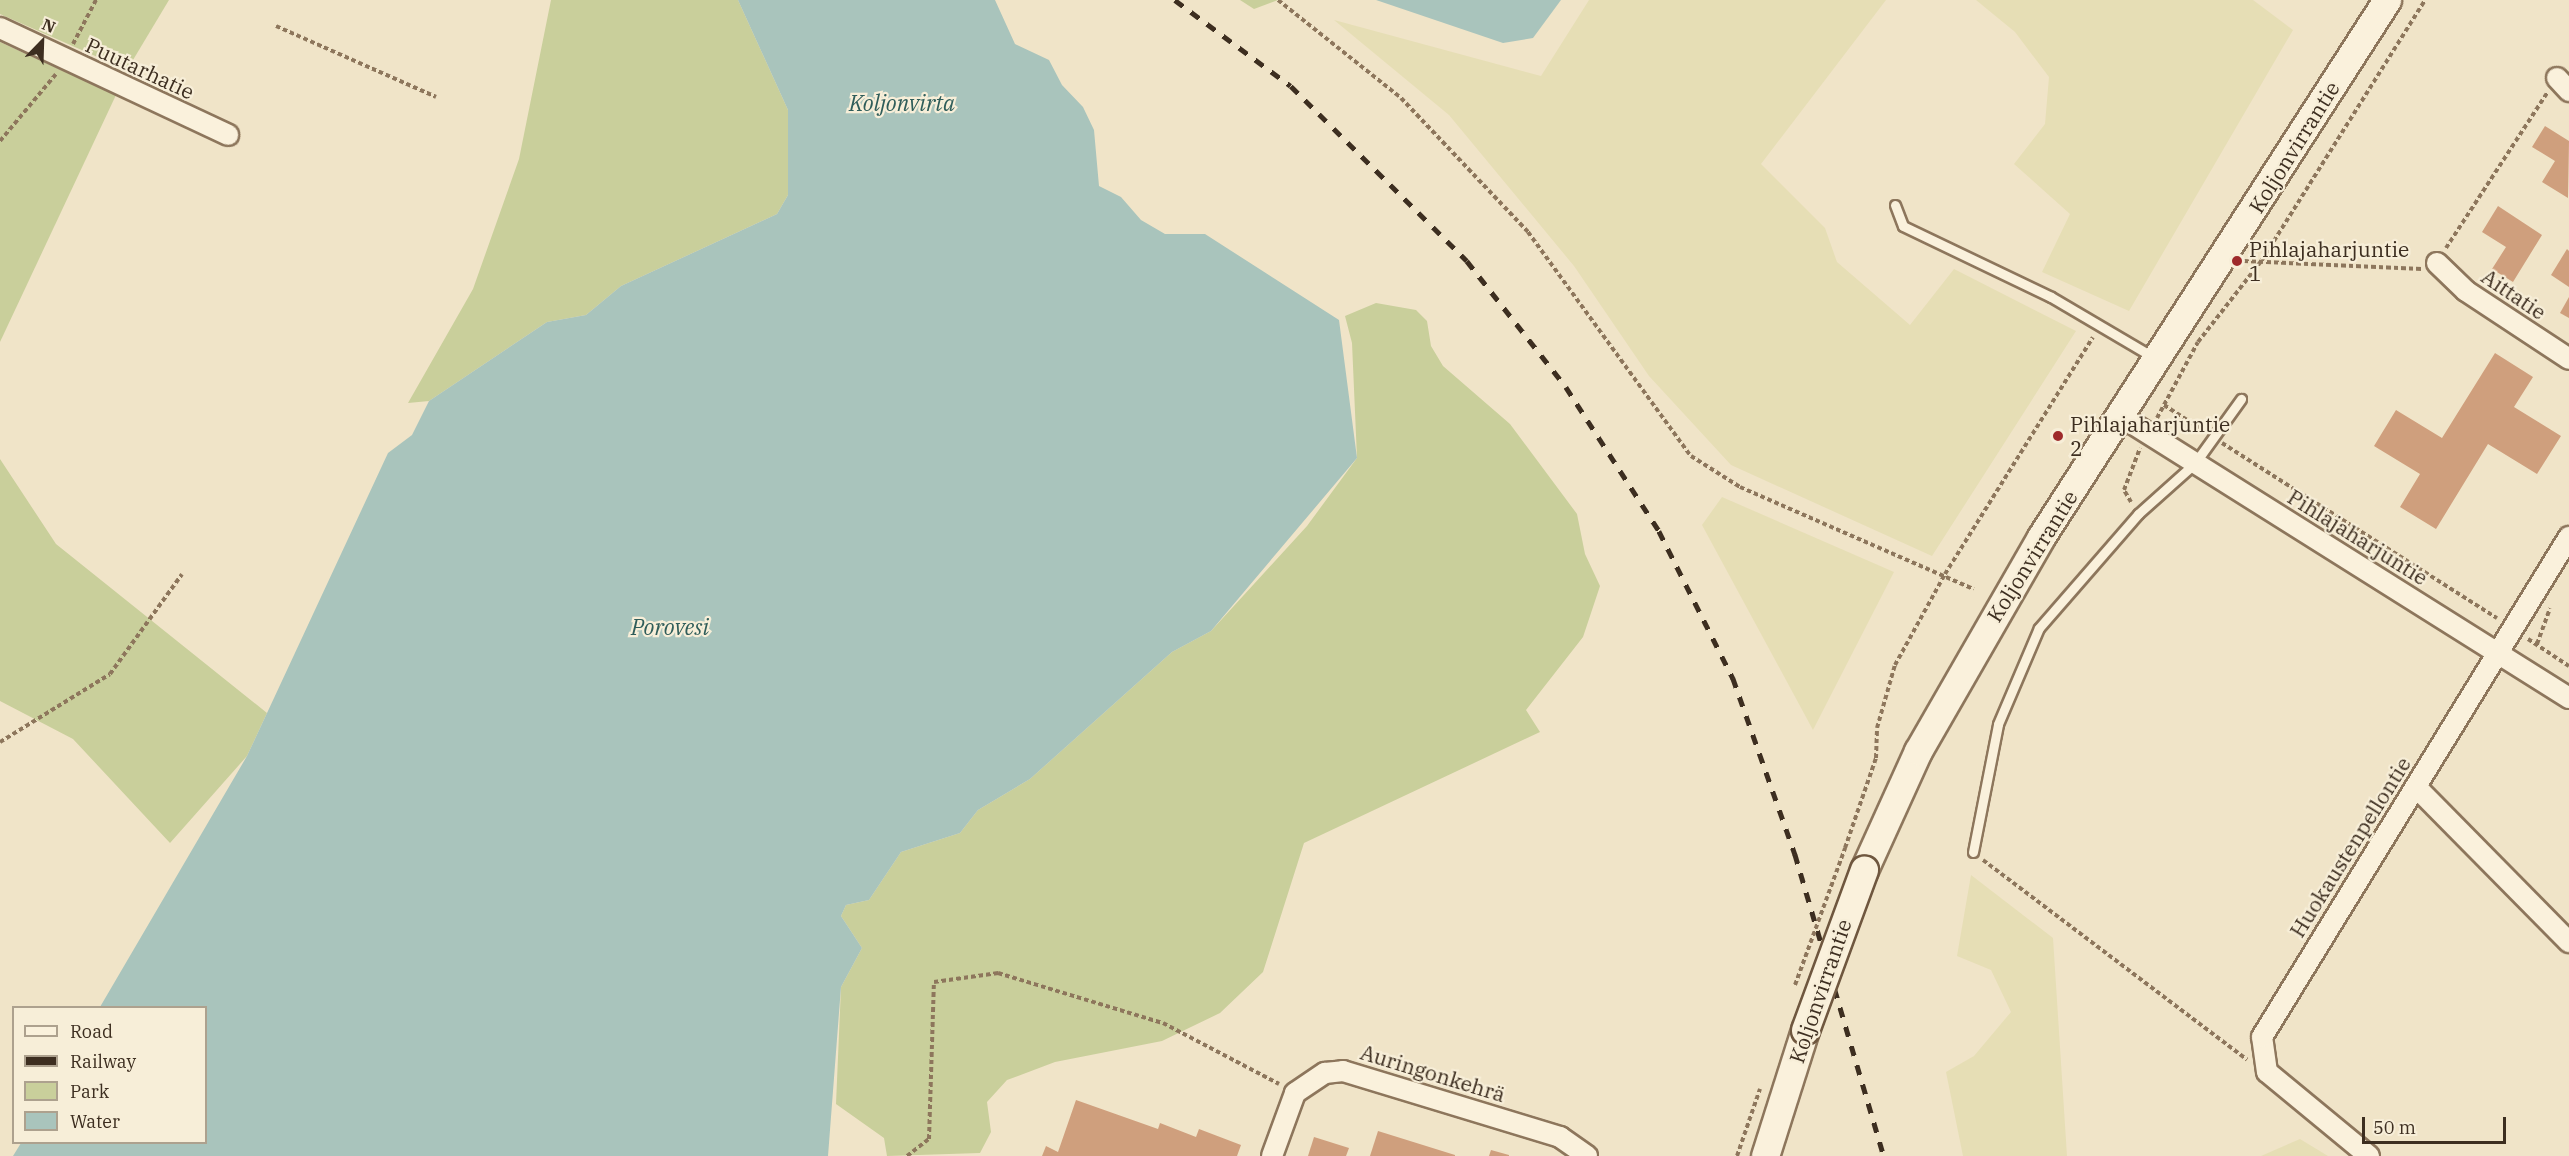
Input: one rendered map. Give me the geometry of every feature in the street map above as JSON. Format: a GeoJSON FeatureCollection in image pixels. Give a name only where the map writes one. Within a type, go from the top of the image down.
{"type":"FeatureCollection","features":[{"type":"Feature","properties":{"kind":"main road","name":"Koljonvirrantie"},"geometry":{"type":"LineString","coordinates":[[1765,1156],[1805,1030],[1864,870],[1918,751],[1969,657],[2387,0]]}},
{"type":"Feature","properties":{"kind":"street","name":"Puutarhatie"},"geometry":{"type":"LineString","coordinates":[[0,28],[228,135]]}},
{"type":"Feature","properties":{"kind":"street","name":"Aittatie"},"geometry":{"type":"LineString","coordinates":[[2437,263],[2466,291],[2569,359]]}},
{"type":"Feature","properties":{"kind":"street","name":"Pihlajaharjuntie"},"geometry":{"type":"LineString","coordinates":[[2122,417],[2498,652],[2569,699]]}},
{"type":"Feature","properties":{"kind":"street","name":"Huokaustenpellontie"},"geometry":{"type":"LineString","coordinates":[[2267,1072],[2261,1050],[2268,1023],[2569,537]]}},
{"type":"Feature","properties":{"kind":"street"},"geometry":{"type":"LineString","coordinates":[[2416,787],[2569,942]]}},
{"type":"Feature","properties":{"kind":"street","name":"Auringonkehrä"},"geometry":{"type":"LineString","coordinates":[[1295,1093],[1325,1072],[1342,1071],[1560,1137],[1587,1156]]}},
{"type":"Feature","properties":{"kind":"street"},"geometry":{"type":"LineString","coordinates":[[2267,1072],[2368,1156]]}},
{"type":"Feature","properties":{"kind":"street"},"geometry":{"type":"LineString","coordinates":[[1272,1156],[1295,1093]]}},
{"type":"Feature","properties":{"kind":"lane"},"geometry":{"type":"LineString","coordinates":[[1895,205],[1903,226],[2100,326],[2158,360]]}},
{"type":"Feature","properties":{"kind":"lane"},"geometry":{"type":"LineString","coordinates":[[1972,852],[1998,724],[2038,628],[2138,514],[2195,463],[2216,439],[2241,399]]}},
{"type":"Feature","properties":{"kind":"path"},"geometry":{"type":"LineString","coordinates":[[0,141],[65,59],[96,0]]}},
{"type":"Feature","properties":{"kind":"path"},"geometry":{"type":"LineString","coordinates":[[1278,0],[1401,98],[1528,232],[1690,456],[1740,487],[1945,574],[1974,589]]}},
{"type":"Feature","properties":{"kind":"path"},"geometry":{"type":"LineString","coordinates":[[2425,0],[2262,260],[2198,342],[2164,405],[2569,666]]}},
{"type":"Feature","properties":{"kind":"path"},"geometry":{"type":"LineString","coordinates":[[276,26],[436,97]]}},
{"type":"Feature","properties":{"kind":"path"},"geometry":{"type":"LineString","coordinates":[[2237,261],[2262,260],[2426,269],[2437,263],[2563,84]]}},
{"type":"Feature","properties":{"kind":"path"},"geometry":{"type":"LineString","coordinates":[[1793,992],[1876,759],[1877,728],[1895,665],[1945,574],[2100,326]]}},
{"type":"Feature","properties":{"kind":"path"},"geometry":{"type":"LineString","coordinates":[[2138,514],[2124,489],[2148,434]]}},
{"type":"Feature","properties":{"kind":"path"},"geometry":{"type":"LineString","coordinates":[[0,742],[110,674],[182,574]]}},
{"type":"Feature","properties":{"kind":"path"},"geometry":{"type":"LineString","coordinates":[[2537,644],[2551,604]]}},
{"type":"Feature","properties":{"kind":"path"},"geometry":{"type":"LineString","coordinates":[[1972,852],[2267,1072]]}},
{"type":"Feature","properties":{"kind":"path"},"geometry":{"type":"LineString","coordinates":[[907,1156],[929,1139],[934,982],[998,973],[1152,1020],[1295,1093]]}},
{"type":"Feature","properties":{"kind":"shaded area"},"geometry":{"type":"Polygon","coordinates":[[[1589,0],[1886,0],[1761,164],[1825,228],[1837,262],[1910,325],[1954,269],[2076,331],[1932,556],[1731,465],[1649,376],[1574,266],[1449,115],[1334,20],[1541,76],[1589,0]]]}},
{"type":"Feature","properties":{"kind":"shaded area"},"geometry":{"type":"Polygon","coordinates":[[[1976,0],[2253,0],[2293,30],[2129,311],[2042,272],[2070,214],[2014,164],[2045,124],[2049,77],[2015,32],[1976,0]]]}},
{"type":"Feature","properties":{"kind":"shaded area"},"geometry":{"type":"Polygon","coordinates":[[[1722,497],[1894,572],[1813,730],[1702,525],[1722,497]]]}},
{"type":"Feature","properties":{"kind":"shaded area"},"geometry":{"type":"Polygon","coordinates":[[[1971,875],[2053,938],[2067,1156],[1963,1156],[1946,1072],[1974,1056],[2011,1012],[1991,970],[1957,956],[1971,875]]]}},
{"type":"Feature","properties":{"kind":"shaded area"},"geometry":{"type":"Polygon","coordinates":[[[2300,1139],[2328,1156],[2261,1156],[2300,1139]]]}},
{"type":"Feature","properties":{"kind":"green space"},"geometry":{"type":"Polygon","coordinates":[[[0,0],[169,0],[127,70],[0,14],[0,0]]]}},
{"type":"Feature","properties":{"kind":"green space"},"geometry":{"type":"Polygon","coordinates":[[[551,0],[738,0],[788,110],[788,195],[777,214],[621,286],[586,315],[547,322],[429,401],[408,403],[473,289],[519,159],[551,0]]]}},
{"type":"Feature","properties":{"kind":"green space"},"geometry":{"type":"Polygon","coordinates":[[[1240,0],[1278,0],[1254,9],[1240,0]]]}},
{"type":"Feature","properties":{"kind":"green space"},"geometry":{"type":"Polygon","coordinates":[[[0,42],[116,95],[0,342],[0,42]]]}},
{"type":"Feature","properties":{"kind":"green space"},"geometry":{"type":"Polygon","coordinates":[[[1376,303],[1416,310],[1427,321],[1431,346],[1443,366],[1510,424],[1577,514],[1585,554],[1600,586],[1583,637],[1526,710],[1540,732],[1304,843],[1263,972],[1220,1013],[1162,1041],[1055,1062],[1007,1080],[987,1102],[991,1132],[980,1153],[887,1156],[884,1138],[836,1104],[841,987],[862,948],[841,916],[846,905],[869,900],[901,852],[960,833],[978,810],[1030,779],[1172,652],[1211,631],[1307,526],[1357,458],[1352,343],[1345,316],[1376,303]]]}},
{"type":"Feature","properties":{"kind":"green space"},"geometry":{"type":"Polygon","coordinates":[[[0,459],[56,544],[267,713],[247,756],[170,843],[73,739],[0,701],[0,459]]]}},
{"type":"Feature","properties":{"kind":"water","name":"Porovesi"},"geometry":{"type":"Polygon","coordinates":[[[738,0],[995,0],[1015,44],[1049,60],[1062,85],[1083,107],[1094,130],[1099,186],[1121,197],[1141,220],[1165,234],[1205,234],[1339,320],[1357,458],[1211,631],[1172,652],[1030,779],[978,810],[960,833],[901,852],[869,900],[846,905],[841,916],[862,948],[841,987],[828,1156],[13,1156],[20,1144],[207,1144],[207,1006],[101,1006],[247,756],[388,453],[412,435],[429,401],[547,322],[586,315],[621,286],[777,214],[788,195],[788,110],[738,0]]]}},
{"type":"Feature","properties":{"kind":"water"},"geometry":{"type":"Polygon","coordinates":[[[1376,0],[1561,0],[1533,38],[1503,43],[1376,0]]]}},
{"type":"Feature","properties":{"kind":"building"},"geometry":{"type":"Polygon","coordinates":[[[2545,126],[2569,141],[2568,198],[2542,182],[2555,161],[2532,147],[2545,126]]]}},
{"type":"Feature","properties":{"kind":"building"},"geometry":{"type":"Polygon","coordinates":[[[2498,206],[2542,235],[2513,282],[2492,269],[2506,247],[2482,232],[2498,206]]]}},
{"type":"Feature","properties":{"kind":"building"},"geometry":{"type":"Polygon","coordinates":[[[2567,249],[2569,251],[2569,287],[2551,275],[2567,249]]]}},
{"type":"Feature","properties":{"kind":"building"},"geometry":{"type":"Polygon","coordinates":[[[2569,297],[2569,318],[2560,313],[2569,297]]]}},
{"type":"Feature","properties":{"kind":"building"},"geometry":{"type":"Polygon","coordinates":[[[2495,353],[2533,377],[2514,407],[2561,436],[2537,474],[2488,444],[2436,529],[2400,507],[2420,474],[2374,446],[2396,410],[2442,438],[2495,353]]]}},
{"type":"Feature","properties":{"kind":"building"},"geometry":{"type":"Polygon","coordinates":[[[1076,1100],[1158,1129],[1160,1123],[1196,1137],[1199,1129],[1241,1145],[1237,1156],[1042,1156],[1046,1146],[1058,1152],[1076,1100]]]}},
{"type":"Feature","properties":{"kind":"building"},"geometry":{"type":"Polygon","coordinates":[[[1378,1131],[1455,1155],[1455,1156],[1370,1156],[1378,1131]]]}},
{"type":"Feature","properties":{"kind":"building"},"geometry":{"type":"Polygon","coordinates":[[[1314,1137],[1349,1148],[1346,1156],[1308,1156],[1314,1137]]]}},
{"type":"Feature","properties":{"kind":"building"},"geometry":{"type":"Polygon","coordinates":[[[1491,1150],[1509,1155],[1509,1156],[1489,1156],[1491,1150]]]}},
{"type":"Feature","properties":{"kind":"railway"},"geometry":{"type":"LineString","coordinates":[[1175,0],[1291,86],[1467,261],[1566,387],[1659,531],[1733,678],[1795,854],[1884,1156]]}},
{"type":"Feature","properties":{"kind":"place","name":"Pihlajaharjuntie 1"},"geometry":{"type":"Point","coordinates":[2237,261]}},
{"type":"Feature","properties":{"kind":"place","name":"Pihlajaharjuntie 2"},"geometry":{"type":"Point","coordinates":[2058,436]}},
{"type":"Feature","properties":{"kind":"water label","name":"Koljonvirta"},"geometry":{"type":"Point","coordinates":[902,103]}}]}
